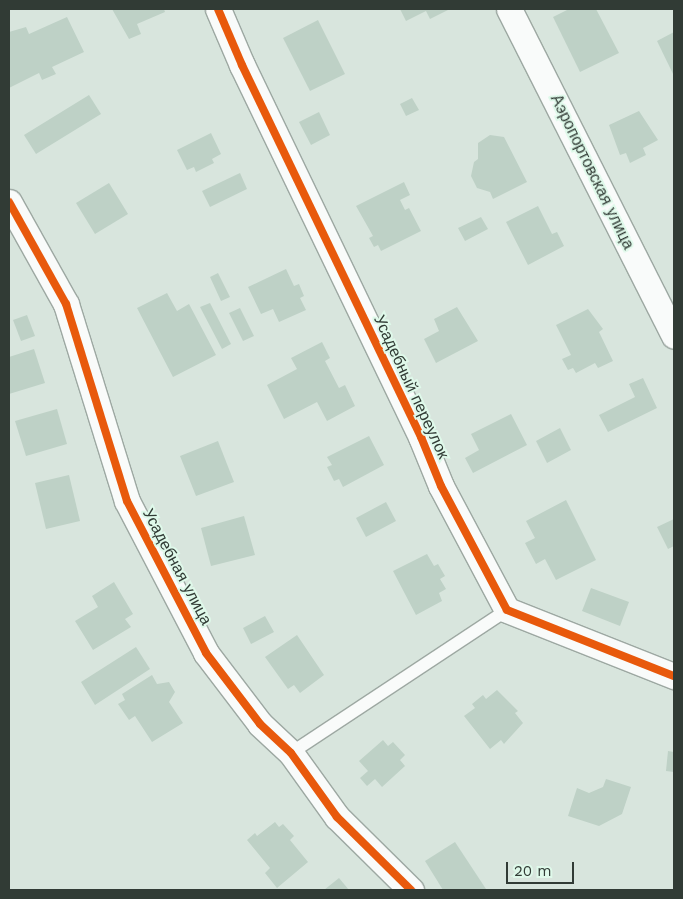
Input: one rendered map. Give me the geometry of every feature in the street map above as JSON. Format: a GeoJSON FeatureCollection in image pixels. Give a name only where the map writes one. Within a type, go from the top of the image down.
{"type":"FeatureCollection","features":[{"type":"Feature","properties":{"kind":"street","name":"Усадебный переулок"},"geometry":{"type":"LineString","coordinates":[[218,9],[242,65],[421,437],[441,486],[507,610]]}},
{"type":"Feature","properties":{"kind":"street","name":"Аэропортовская улица"},"geometry":{"type":"LineString","coordinates":[[509,9],[674,336]]}},
{"type":"Feature","properties":{"kind":"street","name":"Усадебная улица"},"geometry":{"type":"LineString","coordinates":[[9,202],[66,304],[127,500],[206,653],[260,724],[291,753],[337,817],[411,890]]}},
{"type":"Feature","properties":{"kind":"street"},"geometry":{"type":"LineString","coordinates":[[507,610],[674,676]]}},
{"type":"Feature","properties":{"kind":"lane"},"geometry":{"type":"LineString","coordinates":[[291,753],[507,610]]}},
{"type":"Feature","properties":{"kind":"building"},"geometry":{"type":"Polygon","coordinates":[[[112,9],[164,9],[165,12],[137,24],[141,34],[129,39],[112,9]]]}},
{"type":"Feature","properties":{"kind":"building"},"geometry":{"type":"Polygon","coordinates":[[[400,9],[450,9],[430,19],[426,11],[406,21],[400,9]]]}},
{"type":"Feature","properties":{"kind":"building"},"geometry":{"type":"Polygon","coordinates":[[[569,9],[596,9],[619,53],[580,72],[553,17],[569,9]]]}},
{"type":"Feature","properties":{"kind":"building"},"geometry":{"type":"Polygon","coordinates":[[[67,17],[84,52],[52,67],[56,74],[42,80],[39,73],[9,88],[9,32],[26,27],[29,34],[67,17]]]}},
{"type":"Feature","properties":{"kind":"building"},"geometry":{"type":"Polygon","coordinates":[[[318,20],[345,74],[310,91],[283,38],[318,20]]]}},
{"type":"Feature","properties":{"kind":"building"},"geometry":{"type":"Polygon","coordinates":[[[674,32],[674,76],[657,41],[674,32]]]}},
{"type":"Feature","properties":{"kind":"building"},"geometry":{"type":"Polygon","coordinates":[[[89,95],[101,114],[36,154],[24,135],[89,95]]]}},
{"type":"Feature","properties":{"kind":"building"},"geometry":{"type":"Polygon","coordinates":[[[412,98],[419,110],[406,116],[400,104],[412,98]]]}},
{"type":"Feature","properties":{"kind":"building"},"geometry":{"type":"Polygon","coordinates":[[[639,111],[658,140],[643,148],[646,155],[630,163],[626,153],[620,155],[609,125],[639,111]]]}},
{"type":"Feature","properties":{"kind":"building"},"geometry":{"type":"Polygon","coordinates":[[[319,112],[330,135],[311,145],[299,122],[319,112]]]}},
{"type":"Feature","properties":{"kind":"building"},"geometry":{"type":"Polygon","coordinates":[[[211,133],[221,154],[212,159],[214,163],[196,172],[194,167],[187,170],[177,150],[211,133]]]}},
{"type":"Feature","properties":{"kind":"building"},"geometry":{"type":"Polygon","coordinates":[[[490,135],[504,137],[527,182],[493,199],[490,192],[477,188],[471,176],[474,162],[478,159],[478,143],[490,135]]]}},
{"type":"Feature","properties":{"kind":"building"},"geometry":{"type":"Polygon","coordinates":[[[240,173],[247,189],[210,207],[202,191],[240,173]]]}},
{"type":"Feature","properties":{"kind":"building"},"geometry":{"type":"Polygon","coordinates":[[[404,182],[410,195],[400,200],[405,210],[409,208],[421,231],[381,251],[378,245],[374,247],[369,238],[373,236],[356,206],[404,182]]]}},
{"type":"Feature","properties":{"kind":"building"},"geometry":{"type":"Polygon","coordinates":[[[109,183],[128,214],[95,234],[76,203],[109,183]]]}},
{"type":"Feature","properties":{"kind":"building"},"geometry":{"type":"Polygon","coordinates":[[[538,206],[552,234],[557,232],[564,246],[528,265],[506,222],[538,206]]]}},
{"type":"Feature","properties":{"kind":"building"},"geometry":{"type":"Polygon","coordinates":[[[481,217],[488,229],[465,241],[458,228],[481,217]]]}},
{"type":"Feature","properties":{"kind":"building"},"geometry":{"type":"Polygon","coordinates":[[[286,269],[294,286],[299,284],[304,296],[300,298],[306,310],[279,322],[273,309],[261,314],[248,287],[286,269]]]}},
{"type":"Feature","properties":{"kind":"building"},"geometry":{"type":"Polygon","coordinates":[[[218,273],[230,297],[221,301],[210,277],[218,273]]]}},
{"type":"Feature","properties":{"kind":"building"},"geometry":{"type":"Polygon","coordinates":[[[167,293],[177,311],[189,304],[216,355],[173,377],[137,308],[167,293]]]}},
{"type":"Feature","properties":{"kind":"building"},"geometry":{"type":"Polygon","coordinates":[[[210,303],[231,344],[222,349],[200,307],[210,303]]]}},
{"type":"Feature","properties":{"kind":"building"},"geometry":{"type":"Polygon","coordinates":[[[457,307],[478,341],[436,363],[424,339],[439,331],[434,319],[457,307]]]}},
{"type":"Feature","properties":{"kind":"building"},"geometry":{"type":"Polygon","coordinates":[[[240,308],[254,336],[243,341],[229,313],[240,308]]]}},
{"type":"Feature","properties":{"kind":"building"},"geometry":{"type":"Polygon","coordinates":[[[588,309],[603,329],[599,332],[613,361],[598,368],[595,363],[576,373],[573,368],[568,370],[562,359],[571,355],[556,325],[588,309]]]}},
{"type":"Feature","properties":{"kind":"building"},"geometry":{"type":"Polygon","coordinates":[[[27,315],[35,336],[21,341],[13,320],[27,315]]]}},
{"type":"Feature","properties":{"kind":"building"},"geometry":{"type":"Polygon","coordinates":[[[322,342],[330,358],[325,361],[339,388],[345,385],[355,406],[327,421],[317,402],[284,419],[267,385],[297,369],[291,358],[322,342]]]}},
{"type":"Feature","properties":{"kind":"building"},"geometry":{"type":"Polygon","coordinates":[[[34,349],[45,383],[9,394],[9,357],[34,349]]]}},
{"type":"Feature","properties":{"kind":"building"},"geometry":{"type":"Polygon","coordinates":[[[643,378],[657,408],[608,432],[599,415],[635,397],[629,384],[643,378]]]}},
{"type":"Feature","properties":{"kind":"building"},"geometry":{"type":"Polygon","coordinates":[[[57,409],[67,444],[26,456],[15,421],[57,409]]]}},
{"type":"Feature","properties":{"kind":"building"},"geometry":{"type":"Polygon","coordinates":[[[511,414],[527,445],[473,473],[465,458],[479,450],[471,434],[511,414]]]}},
{"type":"Feature","properties":{"kind":"building"},"geometry":{"type":"Polygon","coordinates":[[[560,428],[571,450],[547,463],[536,441],[560,428]]]}},
{"type":"Feature","properties":{"kind":"building"},"geometry":{"type":"Polygon","coordinates":[[[369,436],[384,465],[343,487],[339,479],[334,481],[327,467],[332,465],[327,457],[369,436]]]}},
{"type":"Feature","properties":{"kind":"building"},"geometry":{"type":"Polygon","coordinates":[[[218,441],[234,482],[196,496],[180,456],[218,441]]]}},
{"type":"Feature","properties":{"kind":"building"},"geometry":{"type":"Polygon","coordinates":[[[69,475],[80,521],[46,529],[35,483],[69,475]]]}},
{"type":"Feature","properties":{"kind":"building"},"geometry":{"type":"Polygon","coordinates":[[[566,500],[596,560],[556,580],[545,559],[536,564],[525,543],[535,538],[526,521],[566,500]]]}},
{"type":"Feature","properties":{"kind":"building"},"geometry":{"type":"Polygon","coordinates":[[[386,502],[396,521],[366,537],[356,518],[386,502]]]}},
{"type":"Feature","properties":{"kind":"building"},"geometry":{"type":"Polygon","coordinates":[[[244,516],[255,555],[211,566],[201,528],[244,516]]]}},
{"type":"Feature","properties":{"kind":"building"},"geometry":{"type":"Polygon","coordinates":[[[674,519],[674,546],[668,549],[657,527],[674,519]]]}},
{"type":"Feature","properties":{"kind":"building"},"geometry":{"type":"Polygon","coordinates":[[[427,554],[434,566],[438,564],[445,576],[440,579],[446,589],[439,593],[442,601],[416,615],[393,571],[427,554]]]}},
{"type":"Feature","properties":{"kind":"building"},"geometry":{"type":"Polygon","coordinates":[[[114,582],[133,614],[125,619],[131,627],[93,650],[75,621],[98,607],[92,596],[114,582]]]}},
{"type":"Feature","properties":{"kind":"building"},"geometry":{"type":"Polygon","coordinates":[[[591,588],[629,602],[620,626],[582,611],[591,588]]]}},
{"type":"Feature","properties":{"kind":"building"},"geometry":{"type":"Polygon","coordinates":[[[265,616],[274,632],[251,644],[243,628],[265,616]]]}},
{"type":"Feature","properties":{"kind":"building"},"geometry":{"type":"Polygon","coordinates":[[[297,635],[324,675],[300,693],[294,685],[288,689],[265,657],[297,635]]]}},
{"type":"Feature","properties":{"kind":"building"},"geometry":{"type":"Polygon","coordinates":[[[136,647],[150,669],[95,705],[81,682],[136,647]]]}},
{"type":"Feature","properties":{"kind":"building"},"geometry":{"type":"Polygon","coordinates":[[[152,675],[157,684],[169,682],[175,692],[169,702],[183,723],[152,742],[135,716],[129,720],[118,704],[125,700],[122,694],[152,675]]]}},
{"type":"Feature","properties":{"kind":"building"},"geometry":{"type":"Polygon","coordinates":[[[497,690],[518,711],[515,713],[523,723],[504,744],[501,740],[490,749],[464,716],[475,708],[472,704],[483,695],[486,699],[497,690]]]}},
{"type":"Feature","properties":{"kind":"building"},"geometry":{"type":"Polygon","coordinates":[[[383,740],[388,746],[393,742],[405,755],[400,760],[405,766],[382,787],[375,779],[367,786],[360,778],[368,771],[359,761],[383,740]]]}},
{"type":"Feature","properties":{"kind":"building"},"geometry":{"type":"Polygon","coordinates":[[[668,751],[674,752],[674,772],[666,771],[668,751]]]}},
{"type":"Feature","properties":{"kind":"building"},"geometry":{"type":"Polygon","coordinates":[[[606,779],[631,787],[622,814],[599,826],[568,816],[577,788],[589,793],[603,787],[606,779]]]}},
{"type":"Feature","properties":{"kind":"building"},"geometry":{"type":"Polygon","coordinates":[[[275,822],[279,827],[283,824],[294,836],[290,840],[308,862],[277,888],[265,873],[270,868],[247,840],[255,833],[257,836],[275,822]]]}},
{"type":"Feature","properties":{"kind":"building"},"geometry":{"type":"Polygon","coordinates":[[[455,842],[485,890],[443,890],[425,861],[455,842]]]}},
{"type":"Feature","properties":{"kind":"building"},"geometry":{"type":"Polygon","coordinates":[[[339,878],[349,890],[324,890],[339,878]]]}},
{"type":"Feature","properties":{"kind":"cycle path"},"geometry":{"type":"LineString","coordinates":[[218,9],[242,65],[421,437],[441,486],[507,610],[674,676]]}},
{"type":"Feature","properties":{"kind":"cycle path"},"geometry":{"type":"LineString","coordinates":[[9,202],[66,304],[127,501],[206,653],[260,724],[291,753],[337,817],[411,890]]}}]}
